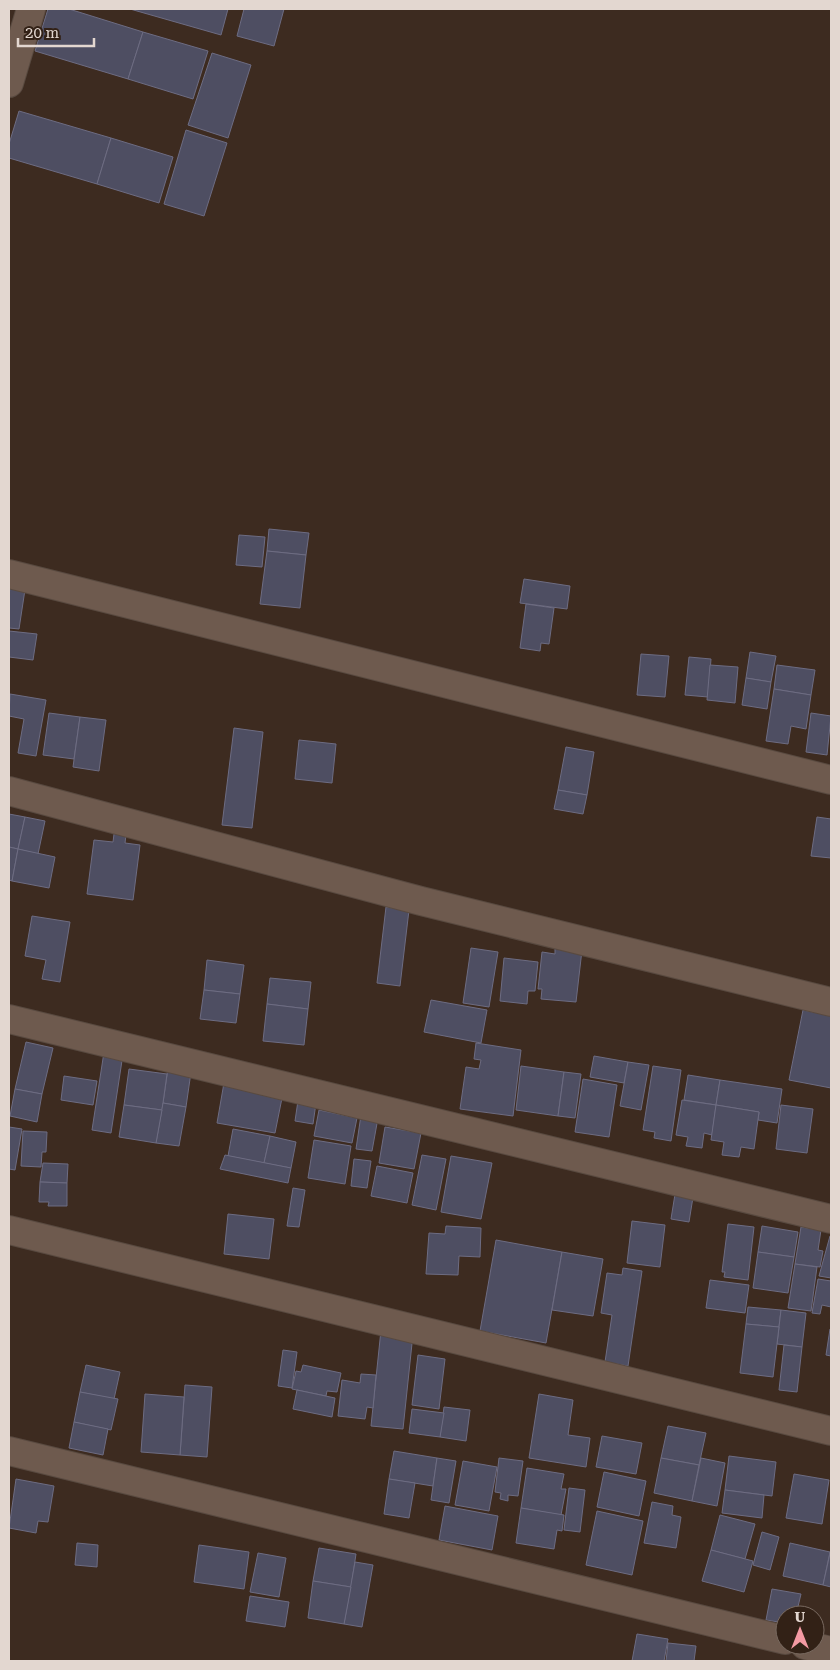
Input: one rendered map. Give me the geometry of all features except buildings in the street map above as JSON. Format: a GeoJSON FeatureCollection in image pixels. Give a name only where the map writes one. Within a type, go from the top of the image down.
{"type":"FeatureCollection","features":[{"type":"Feature","properties":{"kind":"street"},"geometry":{"type":"LineString","coordinates":[[9,83],[31,9]]}},
{"type":"Feature","properties":{"kind":"street"},"geometry":{"type":"LineString","coordinates":[[9,574],[831,780]]}},
{"type":"Feature","properties":{"kind":"street"},"geometry":{"type":"LineString","coordinates":[[9,792],[421,901],[831,1002]]}},
{"type":"Feature","properties":{"kind":"street"},"geometry":{"type":"LineString","coordinates":[[9,1019],[831,1219]]}},
{"type":"Feature","properties":{"kind":"street"},"geometry":{"type":"LineString","coordinates":[[9,1230],[831,1430]]}},
{"type":"Feature","properties":{"kind":"street"},"geometry":{"type":"LineString","coordinates":[[9,1451],[775,1638]]}}]}
